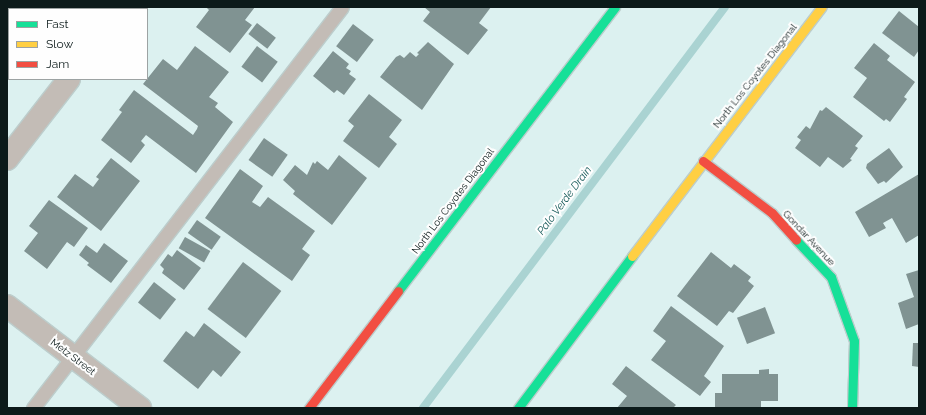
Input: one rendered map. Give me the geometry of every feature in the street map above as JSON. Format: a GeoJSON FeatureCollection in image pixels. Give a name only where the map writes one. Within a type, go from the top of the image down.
{"type":"FeatureCollection","features":[{"type":"Feature","properties":{"kind":"street","name":"North Los Coyotes Diagonal"},"geometry":{"type":"LineString","coordinates":[[309,408],[615,7]]}},
{"type":"Feature","properties":{"kind":"street","name":"North Los Coyotes Diagonal"},"geometry":{"type":"LineString","coordinates":[[518,408],[702,161],[822,7]]}},
{"type":"Feature","properties":{"kind":"street"},"geometry":{"type":"LineString","coordinates":[[7,159],[67,80]]}},
{"type":"Feature","properties":{"kind":"street","name":"Gondar Avenue"},"geometry":{"type":"LineString","coordinates":[[702,161],[772,213],[831,277],[854,341],[852,408]]}},
{"type":"Feature","properties":{"kind":"street","name":"Metz Street"},"geometry":{"type":"LineString","coordinates":[[7,306],[140,408]]}},
{"type":"Feature","properties":{"kind":"lane"},"geometry":{"type":"LineString","coordinates":[[33,408],[342,7]]}},
{"type":"Feature","properties":{"kind":"building"},"geometry":{"type":"Polygon","coordinates":[[[7,7],[29,8],[8,8],[8,29],[7,7]]]}},
{"type":"Feature","properties":{"kind":"building"},"geometry":{"type":"Polygon","coordinates":[[[206,7],[255,7],[245,20],[252,25],[230,53],[196,27],[209,10],[206,7]]]}},
{"type":"Feature","properties":{"kind":"building"},"geometry":{"type":"Polygon","coordinates":[[[424,7],[491,7],[479,23],[488,30],[468,55],[423,21],[430,12],[424,7]]]}},
{"type":"Feature","properties":{"kind":"building"},"geometry":{"type":"Polygon","coordinates":[[[899,11],[919,27],[919,50],[914,57],[882,33],[899,11]]]}},
{"type":"Feature","properties":{"kind":"building"},"geometry":{"type":"Polygon","coordinates":[[[257,23],[276,38],[267,49],[248,34],[257,23]]]}},
{"type":"Feature","properties":{"kind":"building"},"geometry":{"type":"Polygon","coordinates":[[[353,24],[374,40],[357,62],[336,46],[353,24]]]}},
{"type":"Feature","properties":{"kind":"building"},"geometry":{"type":"Polygon","coordinates":[[[428,42],[454,64],[422,110],[380,77],[396,57],[400,55],[404,58],[410,52],[416,57],[419,54],[417,53],[428,42]]]}},
{"type":"Feature","properties":{"kind":"building"},"geometry":{"type":"Polygon","coordinates":[[[874,43],[890,56],[887,60],[915,82],[904,97],[907,99],[890,122],[886,119],[884,121],[853,97],[867,78],[854,68],[874,43]]]}},
{"type":"Feature","properties":{"kind":"building"},"geometry":{"type":"Polygon","coordinates":[[[195,46],[229,72],[209,97],[218,103],[215,107],[233,122],[196,173],[146,135],[141,141],[145,145],[131,163],[101,140],[122,112],[119,110],[134,90],[193,135],[198,126],[143,84],[148,80],[148,78],[163,59],[177,70],[195,46]]]}},
{"type":"Feature","properties":{"kind":"building"},"geometry":{"type":"Polygon","coordinates":[[[257,46],[278,62],[262,82],[241,67],[257,46]]]}},
{"type":"Feature","properties":{"kind":"building"},"geometry":{"type":"Polygon","coordinates":[[[333,51],[349,64],[346,68],[351,71],[349,74],[356,79],[344,95],[337,90],[334,93],[313,76],[333,51]]]}},
{"type":"Feature","properties":{"kind":"building"},"geometry":{"type":"Polygon","coordinates":[[[7,63],[8,71],[7,77],[7,63]]]}},
{"type":"Feature","properties":{"kind":"building"},"geometry":{"type":"Polygon","coordinates":[[[369,94],[402,120],[389,137],[397,144],[379,168],[343,141],[354,126],[348,121],[369,94]]]}},
{"type":"Feature","properties":{"kind":"building"},"geometry":{"type":"Polygon","coordinates":[[[826,107],[863,136],[855,146],[858,148],[850,159],[852,160],[843,168],[828,157],[820,167],[795,148],[801,140],[797,137],[806,126],[810,129],[820,110],[822,111],[826,107]]]}},
{"type":"Feature","properties":{"kind":"building"},"geometry":{"type":"Polygon","coordinates":[[[264,138],[288,155],[272,177],[249,160],[264,138]]]}},
{"type":"Feature","properties":{"kind":"building"},"geometry":{"type":"Polygon","coordinates":[[[889,148],[903,167],[886,183],[884,181],[878,184],[866,168],[867,164],[889,148]]]}},
{"type":"Feature","properties":{"kind":"building"},"geometry":{"type":"Polygon","coordinates":[[[339,155],[367,178],[332,225],[293,194],[295,191],[283,180],[295,165],[307,175],[313,162],[315,164],[317,161],[328,170],[339,155]]]}},
{"type":"Feature","properties":{"kind":"building"},"geometry":{"type":"Polygon","coordinates":[[[111,158],[140,181],[101,231],[57,197],[75,174],[93,187],[99,179],[96,177],[111,158]]]}},
{"type":"Feature","properties":{"kind":"building"},"geometry":{"type":"Polygon","coordinates":[[[240,169],[263,186],[252,202],[260,207],[268,197],[315,231],[302,249],[310,255],[292,281],[205,218],[240,169]]]}},
{"type":"Feature","properties":{"kind":"building"},"geometry":{"type":"Polygon","coordinates":[[[919,174],[919,235],[906,243],[892,218],[883,223],[886,228],[869,237],[855,212],[919,174]]]}},
{"type":"Feature","properties":{"kind":"building"},"geometry":{"type":"Polygon","coordinates":[[[49,200],[88,228],[74,247],[67,242],[47,269],[24,251],[38,233],[29,226],[49,200]]]}},
{"type":"Feature","properties":{"kind":"building"},"geometry":{"type":"Polygon","coordinates":[[[197,220],[221,237],[212,250],[188,233],[197,220]]]}},
{"type":"Feature","properties":{"kind":"building"},"geometry":{"type":"Polygon","coordinates":[[[185,237],[210,251],[204,262],[179,248],[185,237]]]}},
{"type":"Feature","properties":{"kind":"building"},"geometry":{"type":"Polygon","coordinates":[[[104,243],[128,261],[111,283],[87,265],[89,263],[79,255],[86,245],[97,253],[104,243]]]}},
{"type":"Feature","properties":{"kind":"building"},"geometry":{"type":"Polygon","coordinates":[[[177,250],[201,268],[184,290],[162,273],[164,269],[160,265],[168,254],[172,257],[177,250]]]}},
{"type":"Feature","properties":{"kind":"building"},"geometry":{"type":"Polygon","coordinates":[[[711,252],[731,268],[734,264],[751,277],[748,281],[754,286],[733,313],[729,311],[717,326],[677,296],[711,252]]]}},
{"type":"Feature","properties":{"kind":"building"},"geometry":{"type":"Polygon","coordinates":[[[243,262],[281,291],[246,338],[207,309],[243,262]]]}},
{"type":"Feature","properties":{"kind":"building"},"geometry":{"type":"Polygon","coordinates":[[[919,270],[919,324],[906,329],[898,303],[914,297],[906,274],[919,270]]]}},
{"type":"Feature","properties":{"kind":"building"},"geometry":{"type":"Polygon","coordinates":[[[154,282],[176,299],[160,320],[138,302],[154,282]]]}},
{"type":"Feature","properties":{"kind":"building"},"geometry":{"type":"Polygon","coordinates":[[[671,306],[724,346],[704,376],[711,382],[700,396],[651,360],[666,341],[653,331],[671,306]]]}},
{"type":"Feature","properties":{"kind":"building"},"geometry":{"type":"Polygon","coordinates":[[[765,307],[775,333],[747,344],[737,318],[765,307]]]}},
{"type":"Feature","properties":{"kind":"building"},"geometry":{"type":"Polygon","coordinates":[[[204,323],[241,352],[221,377],[213,370],[198,389],[163,361],[186,331],[194,337],[204,323]]]}},
{"type":"Feature","properties":{"kind":"building"},"geometry":{"type":"Polygon","coordinates":[[[913,343],[919,343],[919,367],[912,366],[913,343]]]}},
{"type":"Feature","properties":{"kind":"building"},"geometry":{"type":"Polygon","coordinates":[[[626,366],[676,405],[673,408],[617,408],[627,396],[612,384],[626,366]]]}},
{"type":"Feature","properties":{"kind":"building"},"geometry":{"type":"Polygon","coordinates":[[[769,369],[769,374],[778,374],[778,401],[761,401],[761,408],[715,408],[715,393],[722,393],[722,374],[759,374],[759,370],[769,369]]]}},
{"type":"Feature","properties":{"kind":"waterway","name":"Palo Verde Drain"},"geometry":{"type":"LineString","coordinates":[[423,408],[725,7]]}},
{"type":"Feature","properties":{"kind":"traffic: fast"},"geometry":{"type":"LineString","coordinates":[[398,291],[615,7]]}},
{"type":"Feature","properties":{"kind":"traffic: fast"},"geometry":{"type":"LineString","coordinates":[[796,240],[831,277],[854,341],[852,408]]}},
{"type":"Feature","properties":{"kind":"traffic: fast"},"geometry":{"type":"LineString","coordinates":[[518,408],[632,256]]}},
{"type":"Feature","properties":{"kind":"traffic: slow"},"geometry":{"type":"LineString","coordinates":[[632,256],[822,7]]}},
{"type":"Feature","properties":{"kind":"traffic: jam"},"geometry":{"type":"LineString","coordinates":[[703,161],[772,213],[796,240]]}},
{"type":"Feature","properties":{"kind":"traffic: jam"},"geometry":{"type":"LineString","coordinates":[[309,408],[398,291]]}}]}
